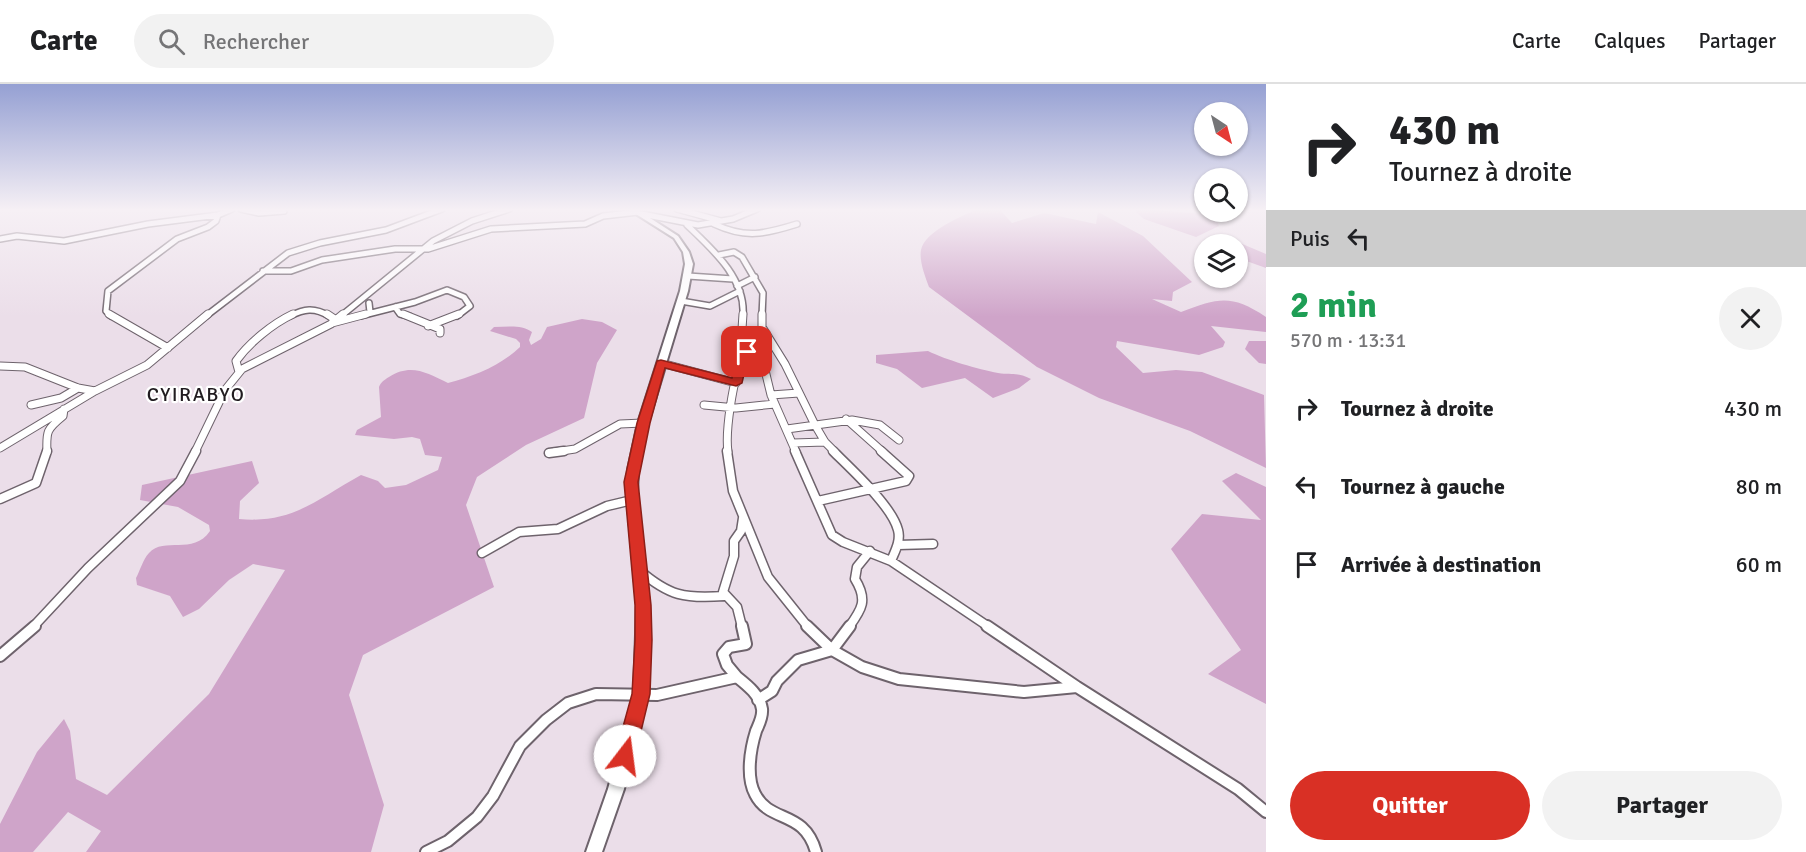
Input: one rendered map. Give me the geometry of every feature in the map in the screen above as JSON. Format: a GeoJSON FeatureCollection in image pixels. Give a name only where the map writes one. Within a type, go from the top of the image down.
{"type":"FeatureCollection","features":[{"type":"Feature","properties":{"kind":"highway"},"geometry":{"type":"LineString","coordinates":[[594,852],[616,789],[641,694],[643,605],[632,500],[633,470],[643,423],[688,276],[689,257],[682,245]]}},
{"type":"Feature","properties":{"kind":"street"},"geometry":{"type":"LineString","coordinates":[[168,348],[106,311],[108,291],[170,245]]}},
{"type":"Feature","properties":{"kind":"street"},"geometry":{"type":"LineString","coordinates":[[0,448],[94,391],[147,365],[281,257],[297,249],[316,245]]}},
{"type":"Feature","properties":{"kind":"street"},"geometry":{"type":"LineString","coordinates":[[333,322],[419,250],[428,245]]}},
{"type":"Feature","properties":{"kind":"street"},"geometry":{"type":"LineString","coordinates":[[263,271],[291,271],[322,260],[388,250],[419,250],[443,245]]}},
{"type":"Feature","properties":{"kind":"street"},"geometry":{"type":"LineString","coordinates":[[708,245],[718,255],[737,285],[744,310],[742,329],[764,366],[773,399],[832,535],[843,542],[891,561],[1077,687],[1238,789],[1266,812]]}},
{"type":"Feature","properties":{"kind":"street"},"geometry":{"type":"LineString","coordinates":[[718,255],[739,253],[763,293],[762,327],[775,346],[815,425],[825,442],[870,488],[898,529],[898,545],[891,561]]}},
{"type":"Feature","properties":{"kind":"street"},"geometry":{"type":"LineString","coordinates":[[688,276],[737,285]]}},
{"type":"Feature","properties":{"kind":"street"},"geometry":{"type":"LineString","coordinates":[[681,301],[710,306],[737,285],[755,278]]}},
{"type":"Feature","properties":{"kind":"street"},"geometry":{"type":"LineString","coordinates":[[0,656],[38,623],[88,568],[180,481],[214,410],[225,390],[239,372],[253,362],[333,322],[447,290],[464,297],[469,302],[470,306],[457,316],[428,326]]}},
{"type":"Feature","properties":{"kind":"street"},"geometry":{"type":"LineString","coordinates":[[369,303],[370,312]]}},
{"type":"Feature","properties":{"kind":"street"},"geometry":{"type":"LineString","coordinates":[[395,306],[400,314],[412,315],[428,326],[440,329],[440,333]]}},
{"type":"Feature","properties":{"kind":"street"},"geometry":{"type":"LineString","coordinates":[[239,372],[236,361],[241,354],[291,314],[306,309],[318,310],[333,322]]}},
{"type":"Feature","properties":{"kind":"street"},"geometry":{"type":"LineString","coordinates":[[753,350],[743,357],[730,407],[726,440],[729,473],[743,516],[773,587],[805,624],[832,650],[862,668],[899,679],[1024,692],[1077,687]]}},
{"type":"Feature","properties":{"kind":"street"},"geometry":{"type":"LineString","coordinates":[[661,363],[736,383]]}},
{"type":"Feature","properties":{"kind":"street"},"geometry":{"type":"LineString","coordinates":[[0,366],[25,367],[78,388],[94,391]]}},
{"type":"Feature","properties":{"kind":"street"},"geometry":{"type":"LineString","coordinates":[[31,405],[61,398],[78,388]]}},
{"type":"Feature","properties":{"kind":"street"},"geometry":{"type":"LineString","coordinates":[[704,405],[730,407],[799,393]]}},
{"type":"Feature","properties":{"kind":"street"},"geometry":{"type":"LineString","coordinates":[[0,499],[36,483],[40,466],[47,454],[46,435],[50,427],[63,416],[64,409]]}},
{"type":"Feature","properties":{"kind":"street"},"geometry":{"type":"LineString","coordinates":[[787,429],[846,419],[880,425],[899,440]]}},
{"type":"Feature","properties":{"kind":"street"},"geometry":{"type":"LineString","coordinates":[[818,501],[906,481],[909,476],[846,419]]}},
{"type":"Feature","properties":{"kind":"street"},"geometry":{"type":"LineString","coordinates":[[549,453],[575,449],[620,424],[643,423]]}},
{"type":"Feature","properties":{"kind":"street"},"geometry":{"type":"LineString","coordinates":[[793,443],[825,442]]}},
{"type":"Feature","properties":{"kind":"street"},"geometry":{"type":"LineString","coordinates":[[482,553],[519,532],[558,529],[607,506],[632,500]]}},
{"type":"Feature","properties":{"kind":"street"},"geometry":{"type":"LineString","coordinates":[[724,596],[724,581],[737,554],[734,541],[741,531],[743,516]]}},
{"type":"Feature","properties":{"kind":"street"},"geometry":{"type":"LineString","coordinates":[[898,545],[933,544]]}},
{"type":"Feature","properties":{"kind":"street"},"geometry":{"type":"LineString","coordinates":[[758,700],[772,691],[777,681],[798,660],[832,650],[862,610],[862,590],[855,579],[857,567],[870,551]]}},
{"type":"Feature","properties":{"kind":"street"},"geometry":{"type":"LineString","coordinates":[[639,570],[661,590],[676,596],[696,599],[724,596],[737,607],[746,644],[729,647],[723,654],[727,665],[761,705],[762,713],[755,738],[750,776],[757,798],[773,813],[793,818],[806,826],[816,852]]}},
{"type":"Feature","properties":{"kind":"street"},"geometry":{"type":"LineString","coordinates":[[426,852],[435,849],[461,831],[486,807],[520,747],[554,713],[577,698],[608,693],[655,695],[697,688],[738,677]]}},
{"type":"Feature","properties":{"kind":"shaded area"},"geometry":{"type":"Polygon","coordinates":[[[923,245],[1152,245],[1192,282],[1173,292],[1172,301],[1152,299],[1181,312],[1215,301],[1234,302],[1266,317],[1266,332],[1211,326],[1225,342],[1223,347],[1199,355],[1117,341],[1116,347],[1143,373],[1176,370],[1202,372],[1264,395],[1266,468],[1190,431],[1099,398],[1037,367],[929,287],[921,259],[923,245]]]}},
{"type":"Feature","properties":{"kind":"shaded area"},"geometry":{"type":"Polygon","coordinates":[[[1248,246],[1266,254],[1266,268],[1248,262],[1248,246]]]}},
{"type":"Feature","properties":{"kind":"shaded area"},"geometry":{"type":"Polygon","coordinates":[[[582,319],[602,322],[617,330],[597,363],[584,418],[526,445],[477,477],[466,505],[494,587],[363,655],[349,695],[384,805],[371,852],[86,852],[101,831],[68,812],[33,852],[0,852],[0,824],[37,752],[64,719],[70,731],[76,779],[107,795],[209,694],[285,570],[253,564],[229,580],[199,609],[183,617],[170,596],[137,585],[136,578],[143,562],[155,548],[195,543],[210,531],[209,525],[178,507],[140,500],[142,485],[252,461],[259,483],[240,501],[239,519],[258,520],[275,518],[304,508],[361,475],[378,481],[385,488],[406,485],[438,470],[442,457],[425,455],[420,439],[355,435],[357,430],[381,417],[379,387],[383,381],[397,373],[412,370],[426,373],[448,383],[458,380],[495,365],[520,347],[516,339],[490,331],[494,327],[514,326],[528,329],[532,332],[529,340],[531,345],[541,339],[547,327],[582,319]]]}},
{"type":"Feature","properties":{"kind":"shaded area"},"geometry":{"type":"Polygon","coordinates":[[[1249,341],[1266,341],[1266,364],[1259,363],[1245,349],[1249,341]]]}},
{"type":"Feature","properties":{"kind":"shaded area"},"geometry":{"type":"Polygon","coordinates":[[[928,351],[972,367],[1031,379],[1019,388],[993,398],[965,378],[922,388],[897,369],[876,363],[876,355],[928,351]]]}},
{"type":"Feature","properties":{"kind":"shaded area"},"geometry":{"type":"Polygon","coordinates":[[[1236,473],[1266,487],[1266,704],[1208,674],[1241,650],[1171,549],[1202,514],[1261,520],[1222,481],[1236,473]]]}},
{"type":"Feature","properties":{"kind":"district","name":"CYIRABYO"},"geometry":{"type":"Point","coordinates":[196,394]}},
{"type":"Feature","properties":{"kind":"route"},"geometry":{"type":"LineString","coordinates":[[625,756],[641,694],[643,640],[643,605],[631,482],[643,423],[661,363],[736,383],[743,357],[747,352]]}}]}
